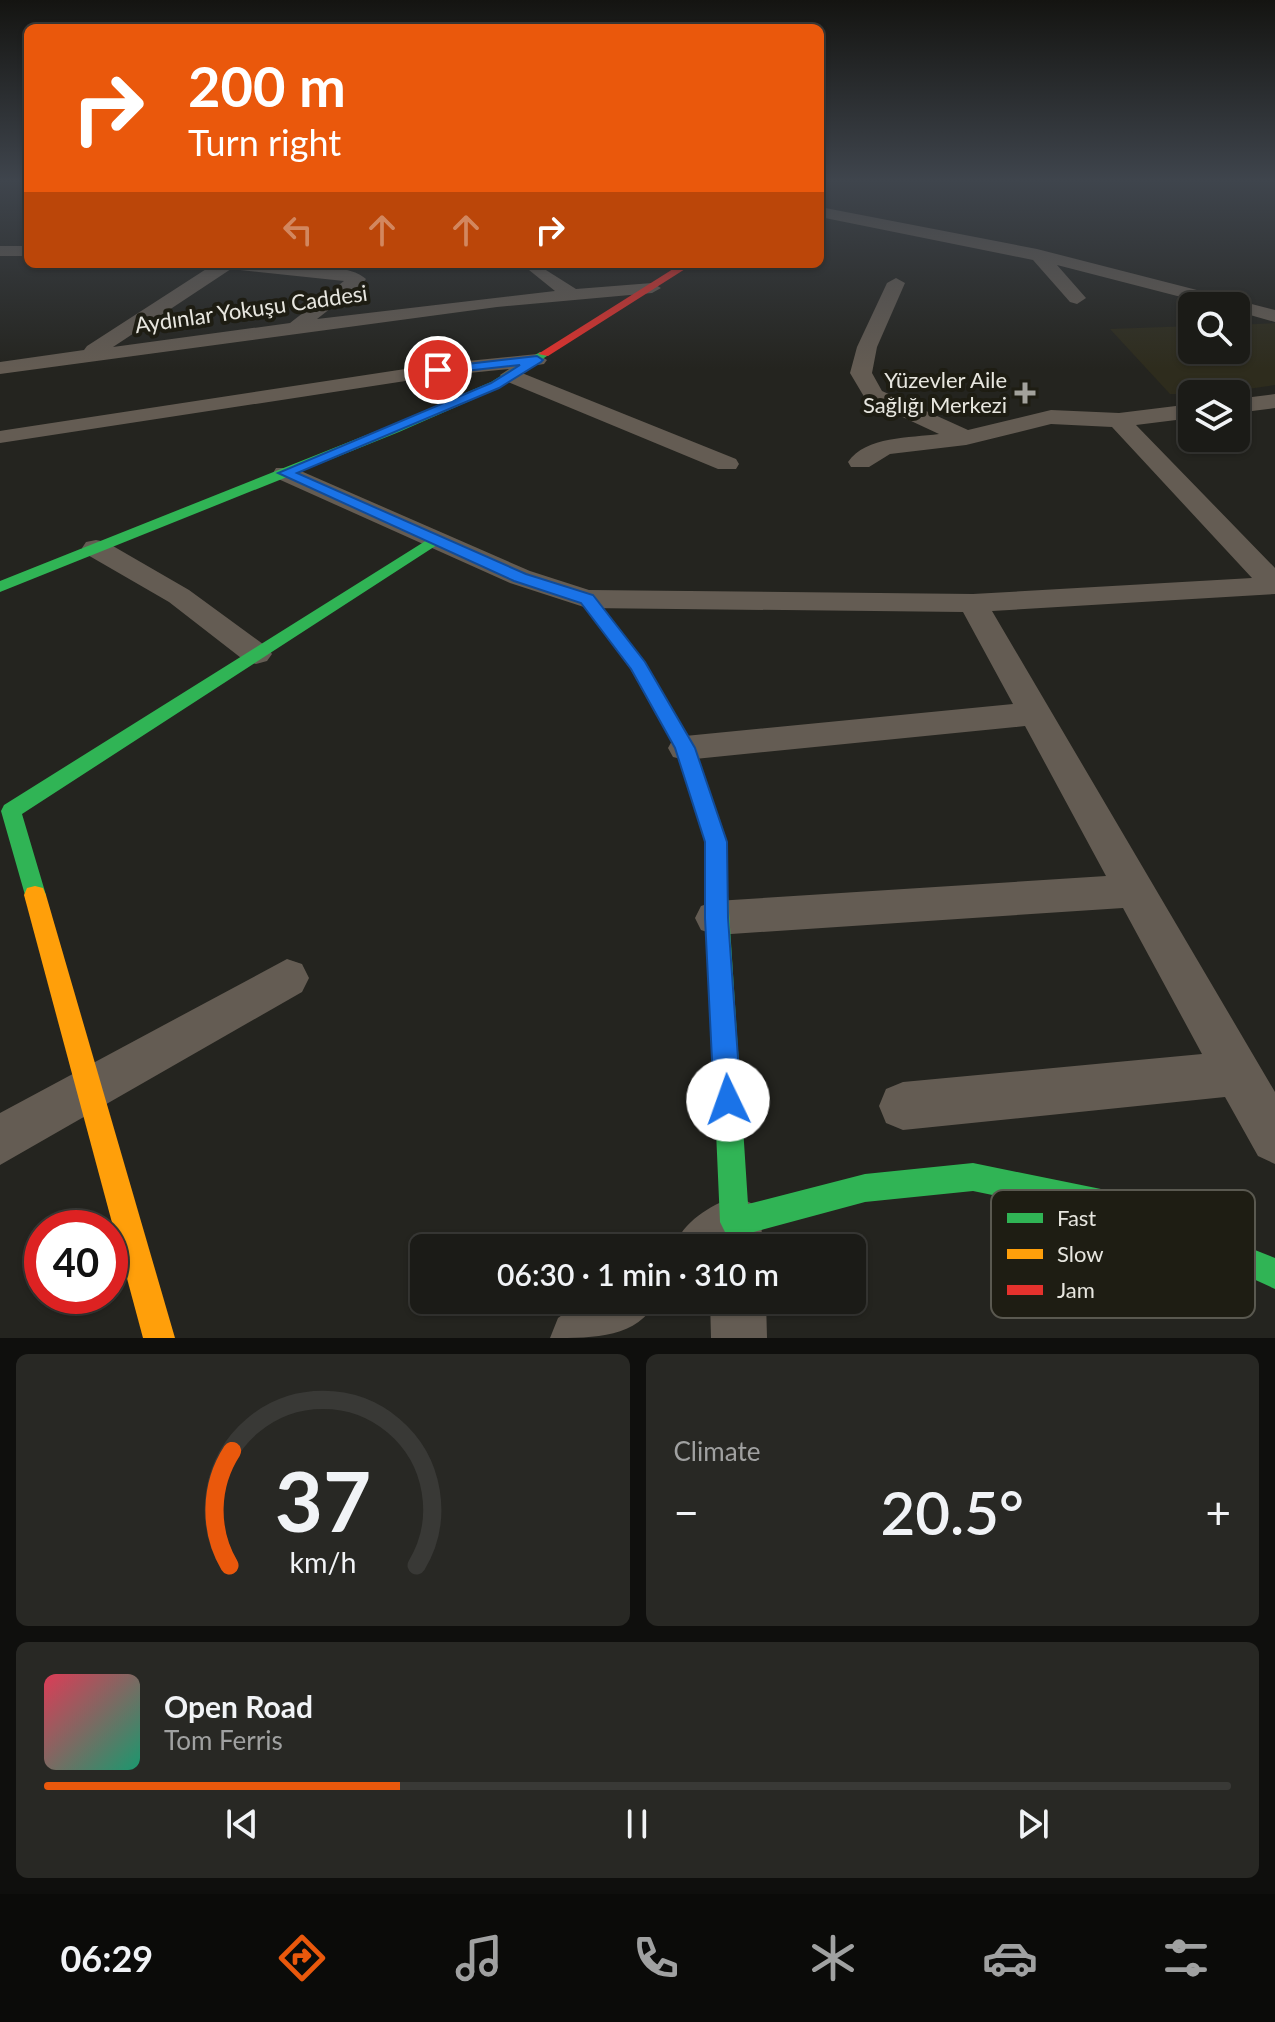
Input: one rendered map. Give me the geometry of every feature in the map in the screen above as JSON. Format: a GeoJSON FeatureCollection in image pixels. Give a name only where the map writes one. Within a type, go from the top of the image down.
{"type":"FeatureCollection","features":[{"type":"Feature","properties":{"kind":"street"},"geometry":{"type":"LineString","coordinates":[[988,244],[1037,254],[1275,316]]}},
{"type":"Feature","properties":{"kind":"street"},"geometry":{"type":"LineString","coordinates":[[0,251],[24,251]]}},
{"type":"Feature","properties":{"kind":"street"},"geometry":{"type":"LineString","coordinates":[[1037,254],[1077,298]]}},
{"type":"Feature","properties":{"kind":"street"},"geometry":{"type":"LineString","coordinates":[[86,355],[220,268]]}},
{"type":"Feature","properties":{"kind":"street"},"geometry":{"type":"LineString","coordinates":[[280,268],[338,273],[357,279],[297,326]]}},
{"type":"Feature","properties":{"kind":"street"},"geometry":{"type":"LineString","coordinates":[[0,587],[409,423],[511,375],[682,268]]}},
{"type":"Feature","properties":{"kind":"street"},"geometry":{"type":"LineString","coordinates":[[538,270],[573,295]]}},
{"type":"Feature","properties":{"kind":"street"},"geometry":{"type":"LineString","coordinates":[[896,283],[867,347],[861,373],[874,395],[966,438]]}},
{"type":"Feature","properties":{"kind":"street","name":"Aydınlar Yokuşu Caddesi"},"geometry":{"type":"LineString","coordinates":[[0,368],[497,301],[652,288]]}},
{"type":"Feature","properties":{"kind":"street"},"geometry":{"type":"LineString","coordinates":[[6,437],[438,370],[537,360]]}},
{"type":"Feature","properties":{"kind":"street"},"geometry":{"type":"LineString","coordinates":[[511,375],[727,464]]}},
{"type":"Feature","properties":{"kind":"street"},"geometry":{"type":"LineString","coordinates":[[1250,404],[1275,401]]}},
{"type":"Feature","properties":{"kind":"street"},"geometry":{"type":"LineString","coordinates":[[860,462],[884,448],[966,438],[1051,417],[1119,420],[1178,413]]}},
{"type":"Feature","properties":{"kind":"street"},"geometry":{"type":"LineString","coordinates":[[1119,420],[1275,585]]}},
{"type":"Feature","properties":{"kind":"street"},"geometry":{"type":"LineString","coordinates":[[285,473],[520,577],[587,599],[973,603],[1275,585]]}},
{"type":"Feature","properties":{"kind":"street"},"geometry":{"type":"LineString","coordinates":[[159,1338],[6,804],[256,654],[435,540]]}},
{"type":"Feature","properties":{"kind":"street"},"geometry":{"type":"LineString","coordinates":[[96,548],[179,596],[256,654]]}},
{"type":"Feature","properties":{"kind":"street"},"geometry":{"type":"LineString","coordinates":[[587,599],[639,667],[685,748],[716,842],[724,1234]]}},
{"type":"Feature","properties":{"kind":"street"},"geometry":{"type":"LineString","coordinates":[[973,603],[1262,1106]]}},
{"type":"Feature","properties":{"kind":"street"},"geometry":{"type":"LineString","coordinates":[[685,748],[1035,713]]}},
{"type":"Feature","properties":{"kind":"street"},"geometry":{"type":"LineString","coordinates":[[716,918],[1136,891]]}},
{"type":"Feature","properties":{"kind":"street"},"geometry":{"type":"LineString","coordinates":[[0,1140],[287,978]]}},
{"type":"Feature","properties":{"kind":"street"},"geometry":{"type":"LineString","coordinates":[[903,1106],[1262,1106]]}},
{"type":"Feature","properties":{"kind":"street"},"geometry":{"type":"LineString","coordinates":[[738,1234],[865,1188],[973,1177],[1037,1190]]}},
{"type":"Feature","properties":{"kind":"street"},"geometry":{"type":"LineString","coordinates":[[1255,1264],[1275,1274]]}},
{"type":"Feature","properties":{"kind":"street"},"geometry":{"type":"LineString","coordinates":[[578,1338],[611,1314]]}},
{"type":"Feature","properties":{"kind":"street"},"geometry":{"type":"LineString","coordinates":[[738,1314],[739,1338]]}},
{"type":"Feature","properties":{"kind":"shaded area"},"geometry":{"type":"Polygon","coordinates":[[[1275,323],[1275,385],[1250,389],[1250,380],[1178,380],[1178,394],[1170,394],[1110,329],[1178,327],[1178,364],[1250,364],[1250,324],[1275,323]]]}},
{"type":"Feature","properties":{"kind":"traffic: fast"},"geometry":{"type":"LineString","coordinates":[[0,587],[394,429],[495,385],[544,354]]}},
{"type":"Feature","properties":{"kind":"traffic: fast"},"geometry":{"type":"LineString","coordinates":[[35,895],[11,811],[435,540]]}},
{"type":"Feature","properties":{"kind":"traffic: fast"},"geometry":{"type":"LineString","coordinates":[[716,881],[735,1222],[865,1188],[973,1177],[1037,1190]]}},
{"type":"Feature","properties":{"kind":"traffic: fast"},"geometry":{"type":"LineString","coordinates":[[1255,1264],[1275,1274]]}},
{"type":"Feature","properties":{"kind":"traffic: slow"},"geometry":{"type":"LineString","coordinates":[[35,895],[159,1338]]}},
{"type":"Feature","properties":{"kind":"traffic: jam"},"geometry":{"type":"LineString","coordinates":[[544,354],[682,268]]}},
{"type":"Feature","properties":{"kind":"traffic: jam"},"geometry":{"type":"LineString","coordinates":[[587,599],[639,667],[685,748],[716,842],[716,881]]}},
{"type":"Feature","properties":{"kind":"place","name":"Yüzevler Aile Sağlığı Merkezi"},"geometry":{"type":"Point","coordinates":[1025,393]}},
{"type":"Feature","properties":{"kind":"route"},"geometry":{"type":"LineString","coordinates":[[438,370],[537,360],[495,385],[285,473],[520,577],[587,599],[639,667],[685,748],[716,842],[716,918],[728,1100]]}}]}
